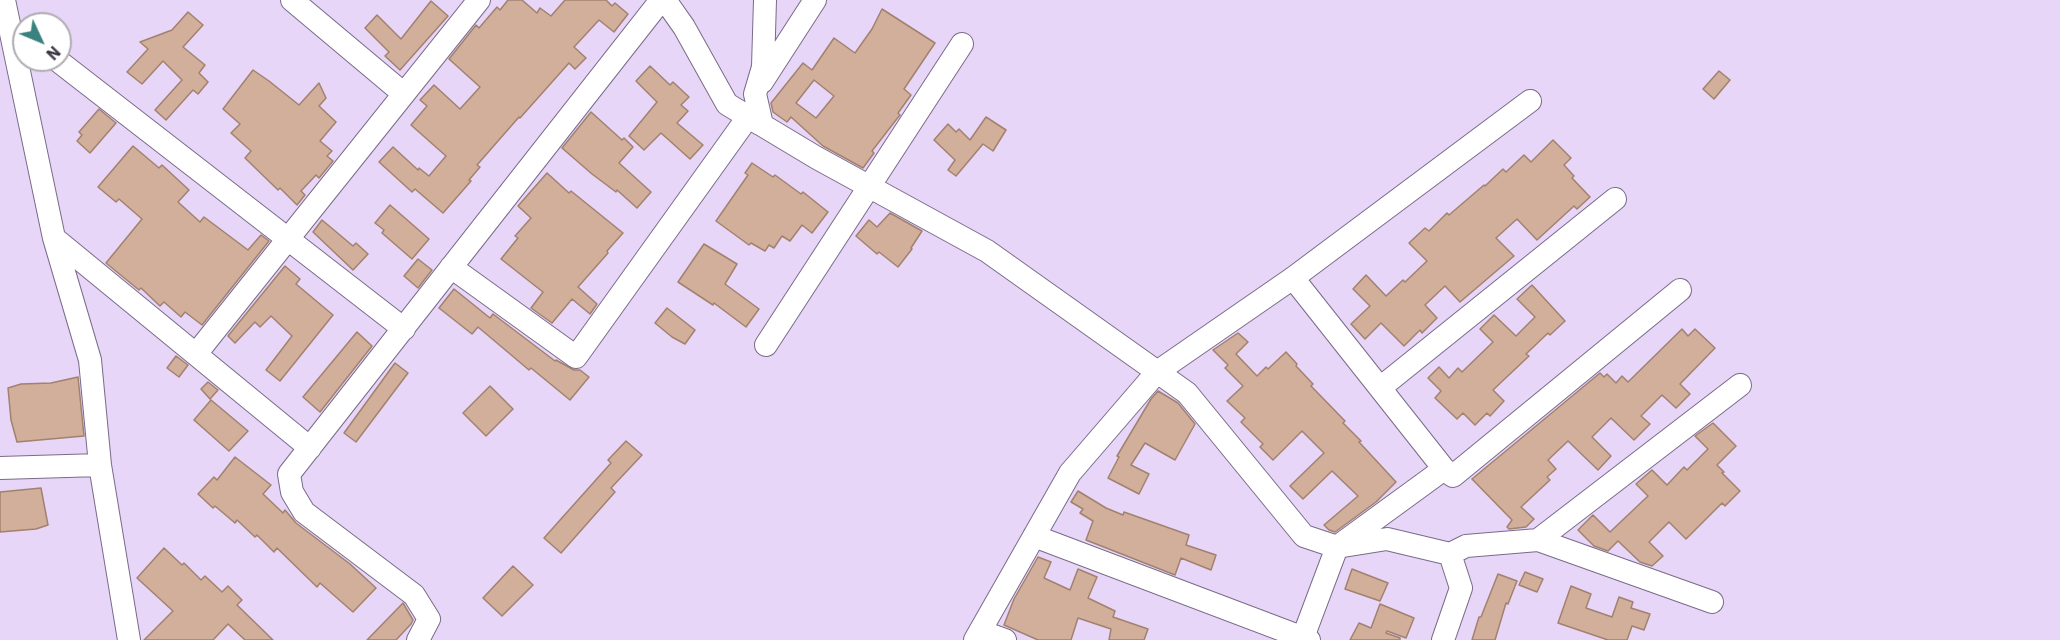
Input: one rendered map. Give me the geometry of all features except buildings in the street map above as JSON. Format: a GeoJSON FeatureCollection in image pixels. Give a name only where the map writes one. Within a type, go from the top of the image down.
{"type":"FeatureCollection","features":[{"type":"Feature","properties":{"kind":"street"},"geometry":{"type":"LineString","coordinates":[[4,0],[12,19]]}},
{"type":"Feature","properties":{"kind":"street"},"geometry":{"type":"LineString","coordinates":[[292,0],[404,94]]}},
{"type":"Feature","properties":{"kind":"street"},"geometry":{"type":"LineString","coordinates":[[196,354],[479,0]]}},
{"type":"Feature","properties":{"kind":"street"},"geometry":{"type":"LineString","coordinates":[[418,640],[429,619],[414,595],[304,512],[292,492],[289,474],[663,0],[684,27],[727,104],[869,187],[987,251],[1187,393],[1304,536],[1337,547],[1387,539],[1450,554],[1466,546],[1538,540],[1712,602]]}},
{"type":"Feature","properties":{"kind":"street"},"geometry":{"type":"LineString","coordinates":[[452,267],[576,357],[755,121],[755,94],[763,67],[765,0]]}},
{"type":"Feature","properties":{"kind":"street"},"geometry":{"type":"LineString","coordinates":[[755,94],[815,0]]}},
{"type":"Feature","properties":{"kind":"street"},"geometry":{"type":"LineString","coordinates":[[766,345],[962,44]]}},
{"type":"Feature","properties":{"kind":"street"},"geometry":{"type":"LineString","coordinates":[[24,72],[54,238],[90,360],[100,465],[129,640]]}},
{"type":"Feature","properties":{"kind":"street"},"geometry":{"type":"LineString","coordinates":[[72,72],[404,329]]}},
{"type":"Feature","properties":{"kind":"street"},"geometry":{"type":"LineString","coordinates":[[1005,640],[978,636],[1070,473],[1157,372],[1293,278],[1530,101]]}},
{"type":"Feature","properties":{"kind":"street"},"geometry":{"type":"LineString","coordinates":[[1380,388],[1615,199]]}},
{"type":"Feature","properties":{"kind":"street"},"geometry":{"type":"LineString","coordinates":[[54,238],[310,448]]}},
{"type":"Feature","properties":{"kind":"street"},"geometry":{"type":"LineString","coordinates":[[1293,278],[1444,469],[1453,476],[1680,290]]}},
{"type":"Feature","properties":{"kind":"street"},"geometry":{"type":"LineString","coordinates":[[1538,540],[1740,385]]}},
{"type":"Feature","properties":{"kind":"street"},"geometry":{"type":"LineString","coordinates":[[0,468],[100,465]]}},
{"type":"Feature","properties":{"kind":"street"},"geometry":{"type":"LineString","coordinates":[[1034,537],[1305,639],[1337,547],[1444,469]]}},
{"type":"Feature","properties":{"kind":"street"},"geometry":{"type":"LineString","coordinates":[[1443,640],[1461,588],[1450,554]]}}]}
